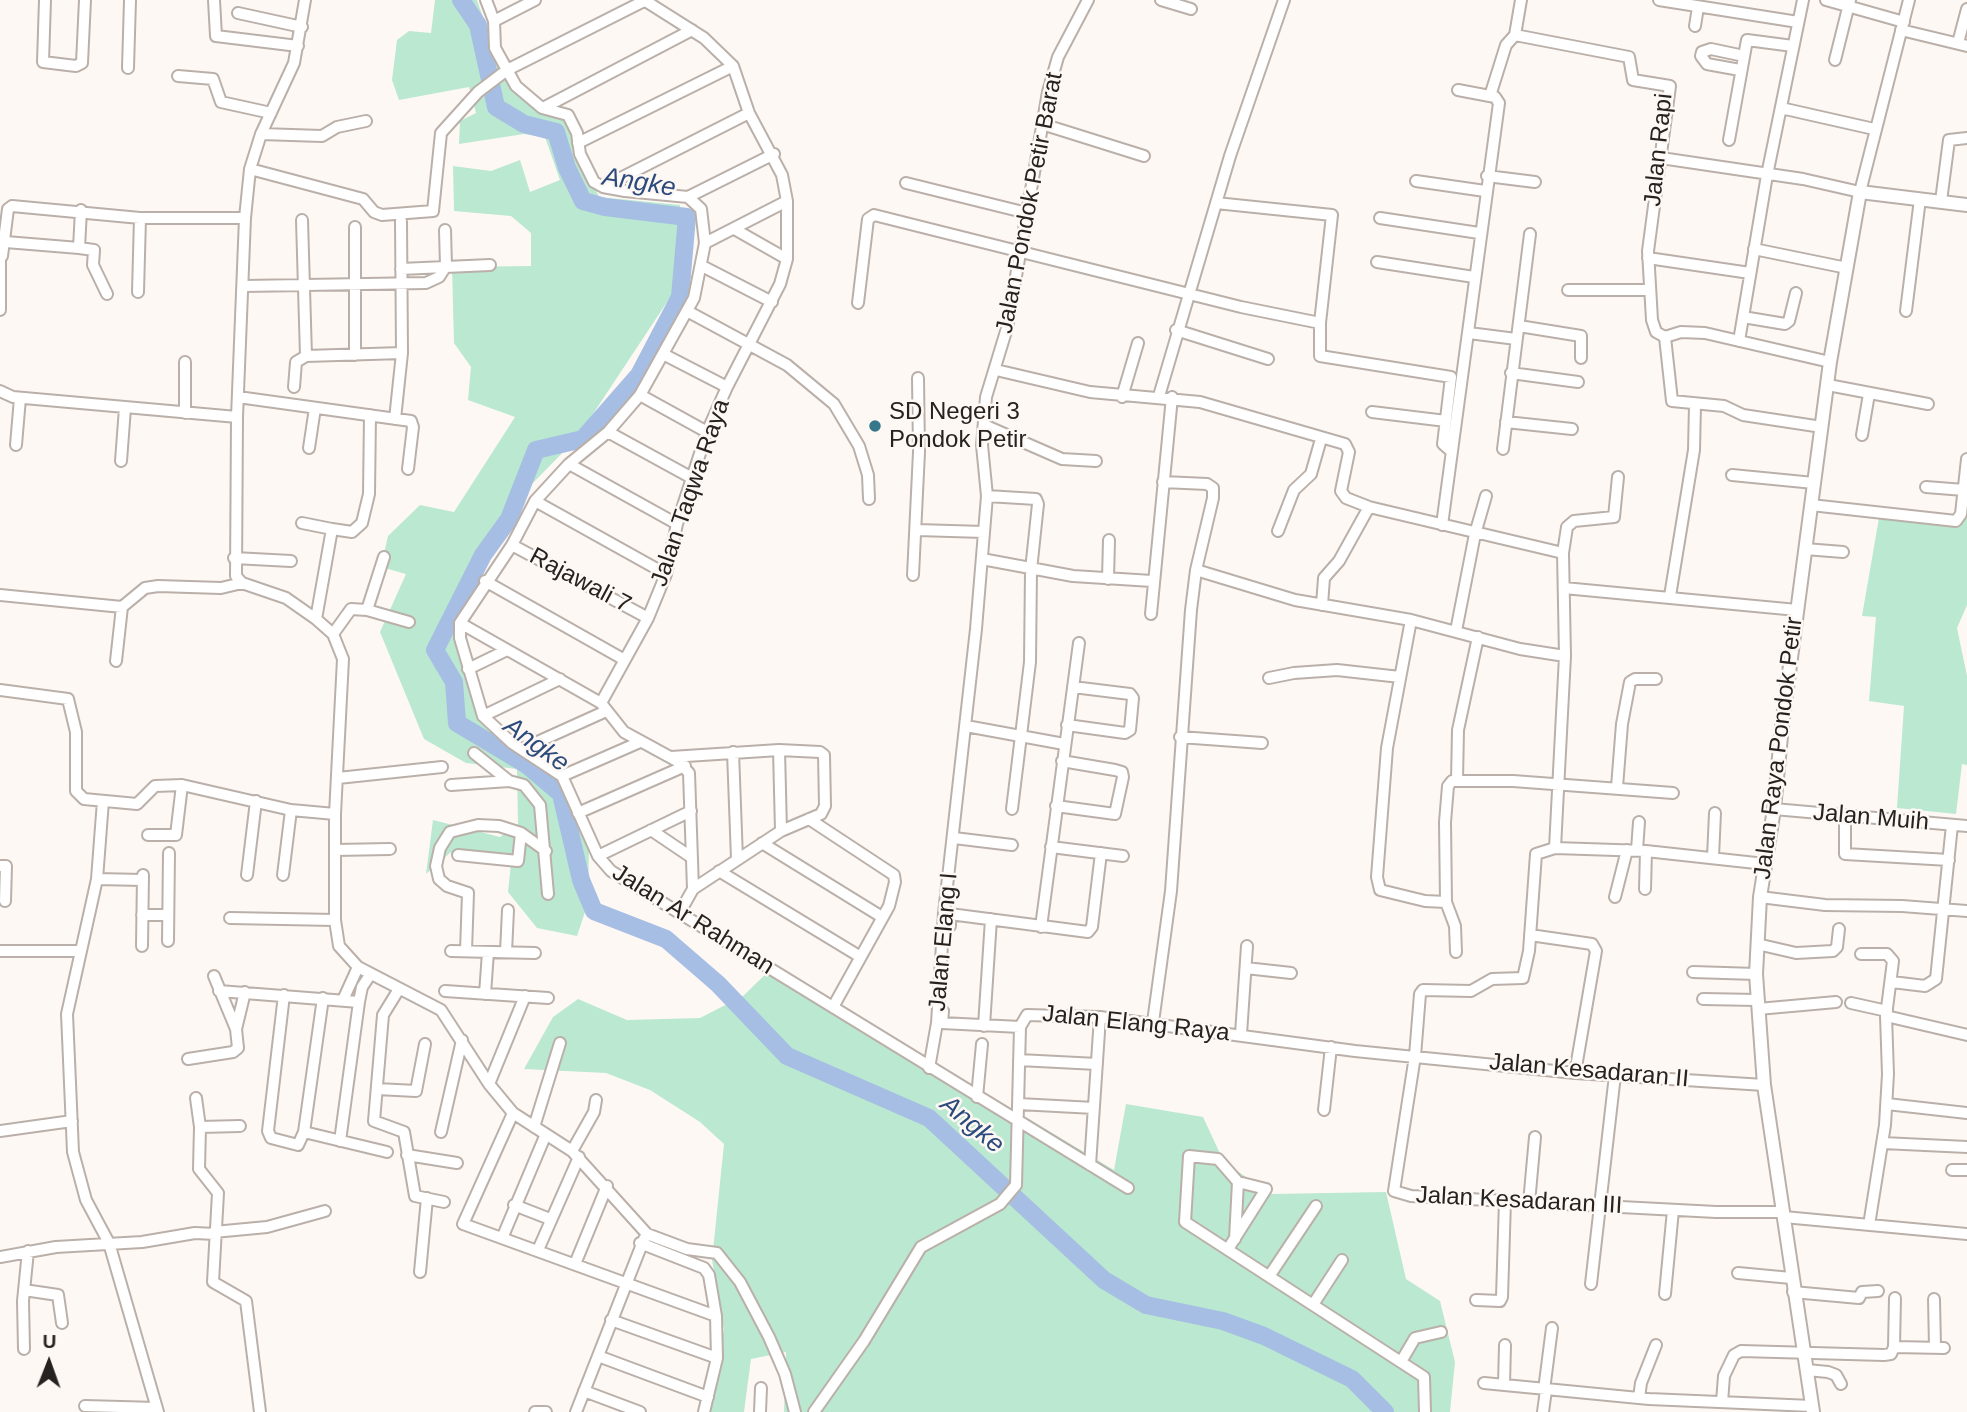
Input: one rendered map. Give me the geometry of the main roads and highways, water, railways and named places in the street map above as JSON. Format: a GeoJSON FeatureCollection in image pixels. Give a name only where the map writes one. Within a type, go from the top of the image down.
{"type":"FeatureCollection","features":[{"type":"Feature","properties":{"kind":"main road","name":"Jalan Raya Pondok Petir"},"geometry":{"type":"LineString","coordinates":[[1812,1409],[1764,1085],[1756,974],[1760,897],[1774,810],[1830,362],[1860,192],[1967,205]]}},
{"type":"Feature","properties":{"kind":"waterway","name":"Angke"},"geometry":{"type":"LineString","coordinates":[[461,0],[478,25],[496,107],[524,124],[556,132],[567,168],[583,201],[605,207],[687,217],[680,297],[639,375],[583,439],[536,450],[509,519],[483,555],[435,650],[454,682],[457,723],[527,765],[561,794],[581,880],[594,911],[666,939],[718,984],[787,1056],[929,1118],[1104,1280],[1146,1305],[1223,1321],[1264,1336],[1352,1379],[1385,1412]]}},
{"type":"Feature","properties":{"kind":"place","name":"SD Negeri 3 Pondok Petir"},"geometry":{"type":"Point","coordinates":[875,426]}}]}
